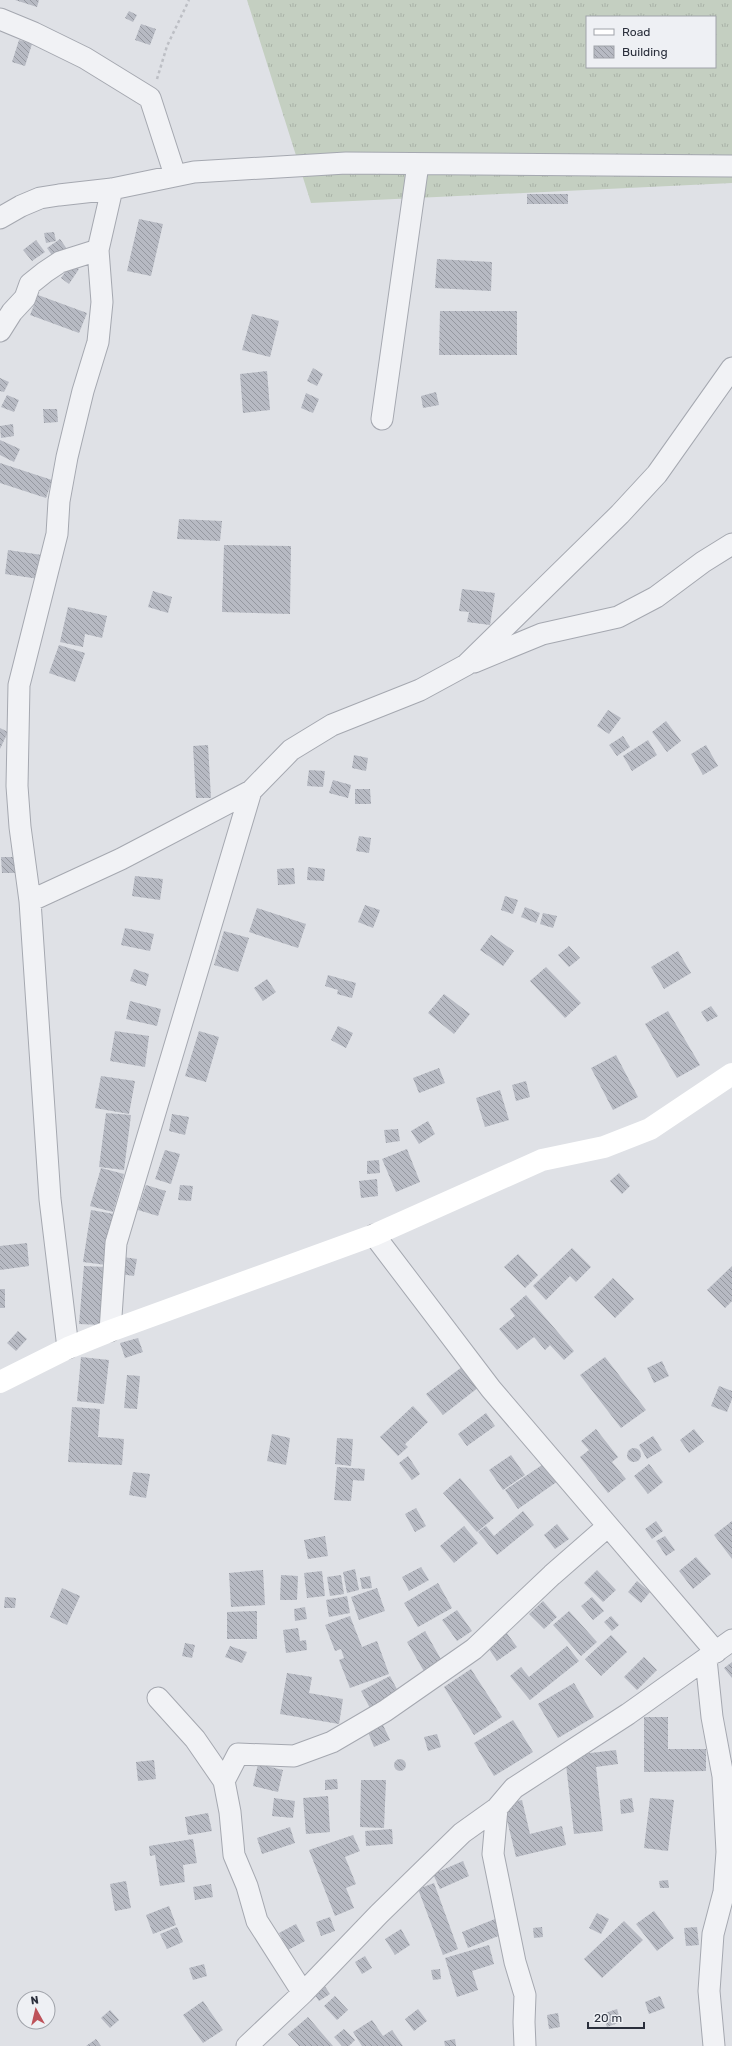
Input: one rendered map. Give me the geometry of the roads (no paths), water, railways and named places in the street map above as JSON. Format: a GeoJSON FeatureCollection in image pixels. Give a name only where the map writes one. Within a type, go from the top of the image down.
{"type":"FeatureCollection","features":[{"type":"Feature","properties":{"kind":"main road"},"geometry":{"type":"LineString","coordinates":[[0,1382],[68,1348],[110,1331],[374,1235],[542,1160],[604,1147],[650,1129],[732,1074]]}},
{"type":"Feature","properties":{"kind":"street"},"geometry":{"type":"LineString","coordinates":[[0,19],[34,33],[85,58],[150,98],[175,175]]}},
{"type":"Feature","properties":{"kind":"street"},"geometry":{"type":"LineString","coordinates":[[0,218],[21,206],[40,198],[112,189],[194,172],[346,163],[732,166]]}},
{"type":"Feature","properties":{"kind":"street"},"geometry":{"type":"LineString","coordinates":[[382,419],[418,164]]}},
{"type":"Feature","properties":{"kind":"street"},"geometry":{"type":"LineString","coordinates":[[68,1348],[50,1199],[30,901],[20,827],[17,786],[19,685],[57,534],[59,501],[67,457],[83,391],[98,342],[102,302],[98,250],[112,189]]}},
{"type":"Feature","properties":{"kind":"street"},"geometry":{"type":"LineString","coordinates":[[0,331],[6,306],[25,298],[30,284],[60,262],[98,250]]}},
{"type":"Feature","properties":{"kind":"street"},"geometry":{"type":"LineString","coordinates":[[466,665],[620,514],[657,474],[732,368]]}},
{"type":"Feature","properties":{"kind":"street"},"geometry":{"type":"LineString","coordinates":[[30,901],[120,859],[251,791],[291,750],[332,725],[420,690],[466,665],[542,634],[618,617],[656,597],[703,562],[732,544]]}},
{"type":"Feature","properties":{"kind":"street"},"geometry":{"type":"LineString","coordinates":[[110,1331],[116,1243],[251,791]]}},
{"type":"Feature","properties":{"kind":"street"},"geometry":{"type":"LineString","coordinates":[[374,1235],[491,1389],[608,1526],[718,1650],[712,1717],[723,1776],[727,1852],[724,1892],[713,1934],[709,1984],[714,2046]]}},
{"type":"Feature","properties":{"kind":"street"},"geometry":{"type":"LineString","coordinates":[[224,1781],[238,1754],[294,1756],[332,1742],[385,1711],[474,1649],[552,1575],[608,1526]]}},
{"type":"Feature","properties":{"kind":"street"},"geometry":{"type":"LineString","coordinates":[[247,2046],[303,1993],[379,1914],[462,1833],[497,1808],[514,1788],[628,1714],[718,1650]]}},
{"type":"Feature","properties":{"kind":"street"},"geometry":{"type":"LineString","coordinates":[[158,1698],[194,1739],[224,1781],[230,1812],[234,1855],[247,1886],[257,1921],[303,1993]]}},
{"type":"Feature","properties":{"kind":"street"},"geometry":{"type":"LineString","coordinates":[[497,1808],[494,1854],[516,1962],[525,1995],[524,2022],[526,2046]]}}]}
